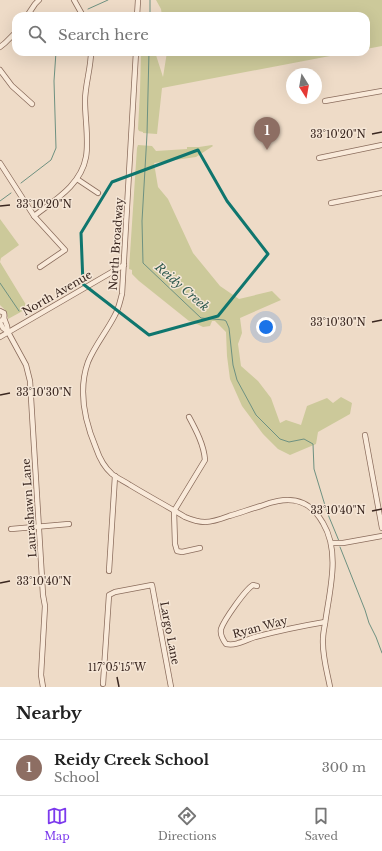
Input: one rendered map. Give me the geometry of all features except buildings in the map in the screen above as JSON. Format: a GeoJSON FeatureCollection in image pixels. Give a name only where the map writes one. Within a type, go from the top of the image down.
{"type":"FeatureCollection","features":[{"type":"Feature","properties":{"kind":"street"},"geometry":{"type":"LineString","coordinates":[[29,12],[34,4],[39,0]]}},
{"type":"Feature","properties":{"kind":"street"},"geometry":{"type":"LineString","coordinates":[[74,0],[81,12]]}},
{"type":"Feature","properties":{"kind":"street"},"geometry":{"type":"LineString","coordinates":[[137,12],[138,0]]}},
{"type":"Feature","properties":{"kind":"street"},"geometry":{"type":"LineString","coordinates":[[0,47],[12,36]]}},
{"type":"Feature","properties":{"kind":"street"},"geometry":{"type":"LineString","coordinates":[[34,216],[70,188],[77,179],[86,158],[85,101],[91,56]]}},
{"type":"Feature","properties":{"kind":"street","name":"North Broadway"},"geometry":{"type":"LineString","coordinates":[[136,56],[122,294],[116,314],[91,356],[85,373],[84,405],[91,437],[103,463],[111,473],[191,520],[209,522],[278,501],[299,501],[307,504],[314,510],[324,523],[331,543],[333,574],[323,639],[330,687]]}},
{"type":"Feature","properties":{"kind":"street"},"geometry":{"type":"LineString","coordinates":[[0,70],[12,86],[32,104]]}},
{"type":"Feature","properties":{"kind":"street"},"geometry":{"type":"LineString","coordinates":[[325,101],[382,91]]}},
{"type":"Feature","properties":{"kind":"street"},"geometry":{"type":"LineString","coordinates":[[319,158],[382,145]]}},
{"type":"Feature","properties":{"kind":"street"},"geometry":{"type":"LineString","coordinates":[[0,163],[34,216],[65,250],[40,267]]}},
{"type":"Feature","properties":{"kind":"street"},"geometry":{"type":"LineString","coordinates":[[77,179],[98,193]]}},
{"type":"Feature","properties":{"kind":"street"},"geometry":{"type":"LineString","coordinates":[[331,203],[382,193]]}},
{"type":"Feature","properties":{"kind":"street","name":"North Avenue"},"geometry":{"type":"LineString","coordinates":[[0,337],[124,265]]}},
{"type":"Feature","properties":{"kind":"street","name":"Laurashawn Lane"},"geometry":{"type":"LineString","coordinates":[[0,310],[4,313],[1,321],[3,328],[8,332],[26,365],[30,381],[38,526],[45,606],[42,675],[43,687]]}},
{"type":"Feature","properties":{"kind":"street"},"geometry":{"type":"LineString","coordinates":[[189,417],[198,433],[205,460],[174,511],[175,544],[177,551],[182,552],[200,548]]}},
{"type":"Feature","properties":{"kind":"street"},"geometry":{"type":"LineString","coordinates":[[365,436],[382,528]]}},
{"type":"Feature","properties":{"kind":"street"},"geometry":{"type":"LineString","coordinates":[[109,571],[115,476]]}},
{"type":"Feature","properties":{"kind":"street"},"geometry":{"type":"LineString","coordinates":[[11,529],[69,524]]}},
{"type":"Feature","properties":{"kind":"street"},"geometry":{"type":"LineString","coordinates":[[331,543],[343,543],[382,536]]}},
{"type":"Feature","properties":{"kind":"street","name":"Largo Lane"},"geometry":{"type":"LineString","coordinates":[[103,684],[109,595],[115,592],[152,585],[171,687]]}},
{"type":"Feature","properties":{"kind":"street","name":"Ryan Way"},"geometry":{"type":"LineString","coordinates":[[257,586],[253,585],[250,587],[239,600],[224,624],[221,630],[223,640],[226,644],[234,645],[280,631],[325,622]]}},
{"type":"Feature","properties":{"kind":"highlighted area"},"geometry":{"type":"Polygon","coordinates":[[[198,150],[227,201],[268,254],[218,316],[149,335],[83,284],[81,233],[112,182],[198,150]]]}},
{"type":"Feature","properties":{"kind":"shaded area"},"geometry":{"type":"Polygon","coordinates":[[[156,0],[382,0],[382,46],[370,48],[370,12],[161,12],[156,0]]]}},
{"type":"Feature","properties":{"kind":"shaded area"},"geometry":{"type":"Polygon","coordinates":[[[141,56],[156,56],[163,77],[166,56],[330,56],[162,88],[157,134],[143,133],[138,129],[141,56]]]}},
{"type":"Feature","properties":{"kind":"shaded area"},"geometry":{"type":"Polygon","coordinates":[[[138,145],[152,146],[156,151],[187,149],[187,147],[213,146],[196,157],[154,163],[158,187],[168,199],[193,253],[220,286],[239,299],[272,291],[281,300],[240,318],[242,333],[238,344],[241,366],[258,381],[271,398],[280,423],[286,420],[301,425],[307,406],[327,398],[333,403],[341,397],[352,403],[350,414],[318,432],[316,444],[290,455],[278,449],[263,434],[242,406],[230,379],[226,332],[215,321],[212,321],[210,326],[203,327],[189,321],[139,281],[132,274],[132,270],[129,269],[138,145]]]}},
{"type":"Feature","properties":{"kind":"shaded area"},"geometry":{"type":"Polygon","coordinates":[[[0,219],[19,245],[1,258],[0,262],[0,219]]]}},
{"type":"Feature","properties":{"kind":"shaded area"},"geometry":{"type":"Polygon","coordinates":[[[0,262],[28,308],[8,319],[7,313],[0,305],[0,262]]]}},
{"type":"Feature","properties":{"kind":"waterway"},"geometry":{"type":"LineString","coordinates":[[88,9],[108,0]]}},
{"type":"Feature","properties":{"kind":"waterway","name":"Reidy Creek"},"geometry":{"type":"LineString","coordinates":[[150,0],[150,12]]}},
{"type":"Feature","properties":{"kind":"waterway"},"geometry":{"type":"LineString","coordinates":[[21,183],[51,160],[56,148],[54,81],[56,56]]}},
{"type":"Feature","properties":{"kind":"waterway","name":"Reidy Creek"},"geometry":{"type":"LineString","coordinates":[[149,56],[147,134],[142,221],[143,263],[201,318],[226,321],[229,328],[233,365],[237,380],[256,415],[280,439],[289,442],[304,439],[313,444],[314,469],[327,512],[339,541]]}},
{"type":"Feature","properties":{"kind":"waterway"},"geometry":{"type":"LineString","coordinates":[[0,201],[11,193]]}},
{"type":"Feature","properties":{"kind":"waterway"},"geometry":{"type":"LineString","coordinates":[[0,283],[19,311]]}},
{"type":"Feature","properties":{"kind":"waterway","name":"Reidy Creek"},"geometry":{"type":"LineString","coordinates":[[340,547],[382,653]]}},
{"type":"Feature","properties":{"kind":"place","name":"Reidy Creek School"},"geometry":{"type":"Point","coordinates":[267,150]}}]}
